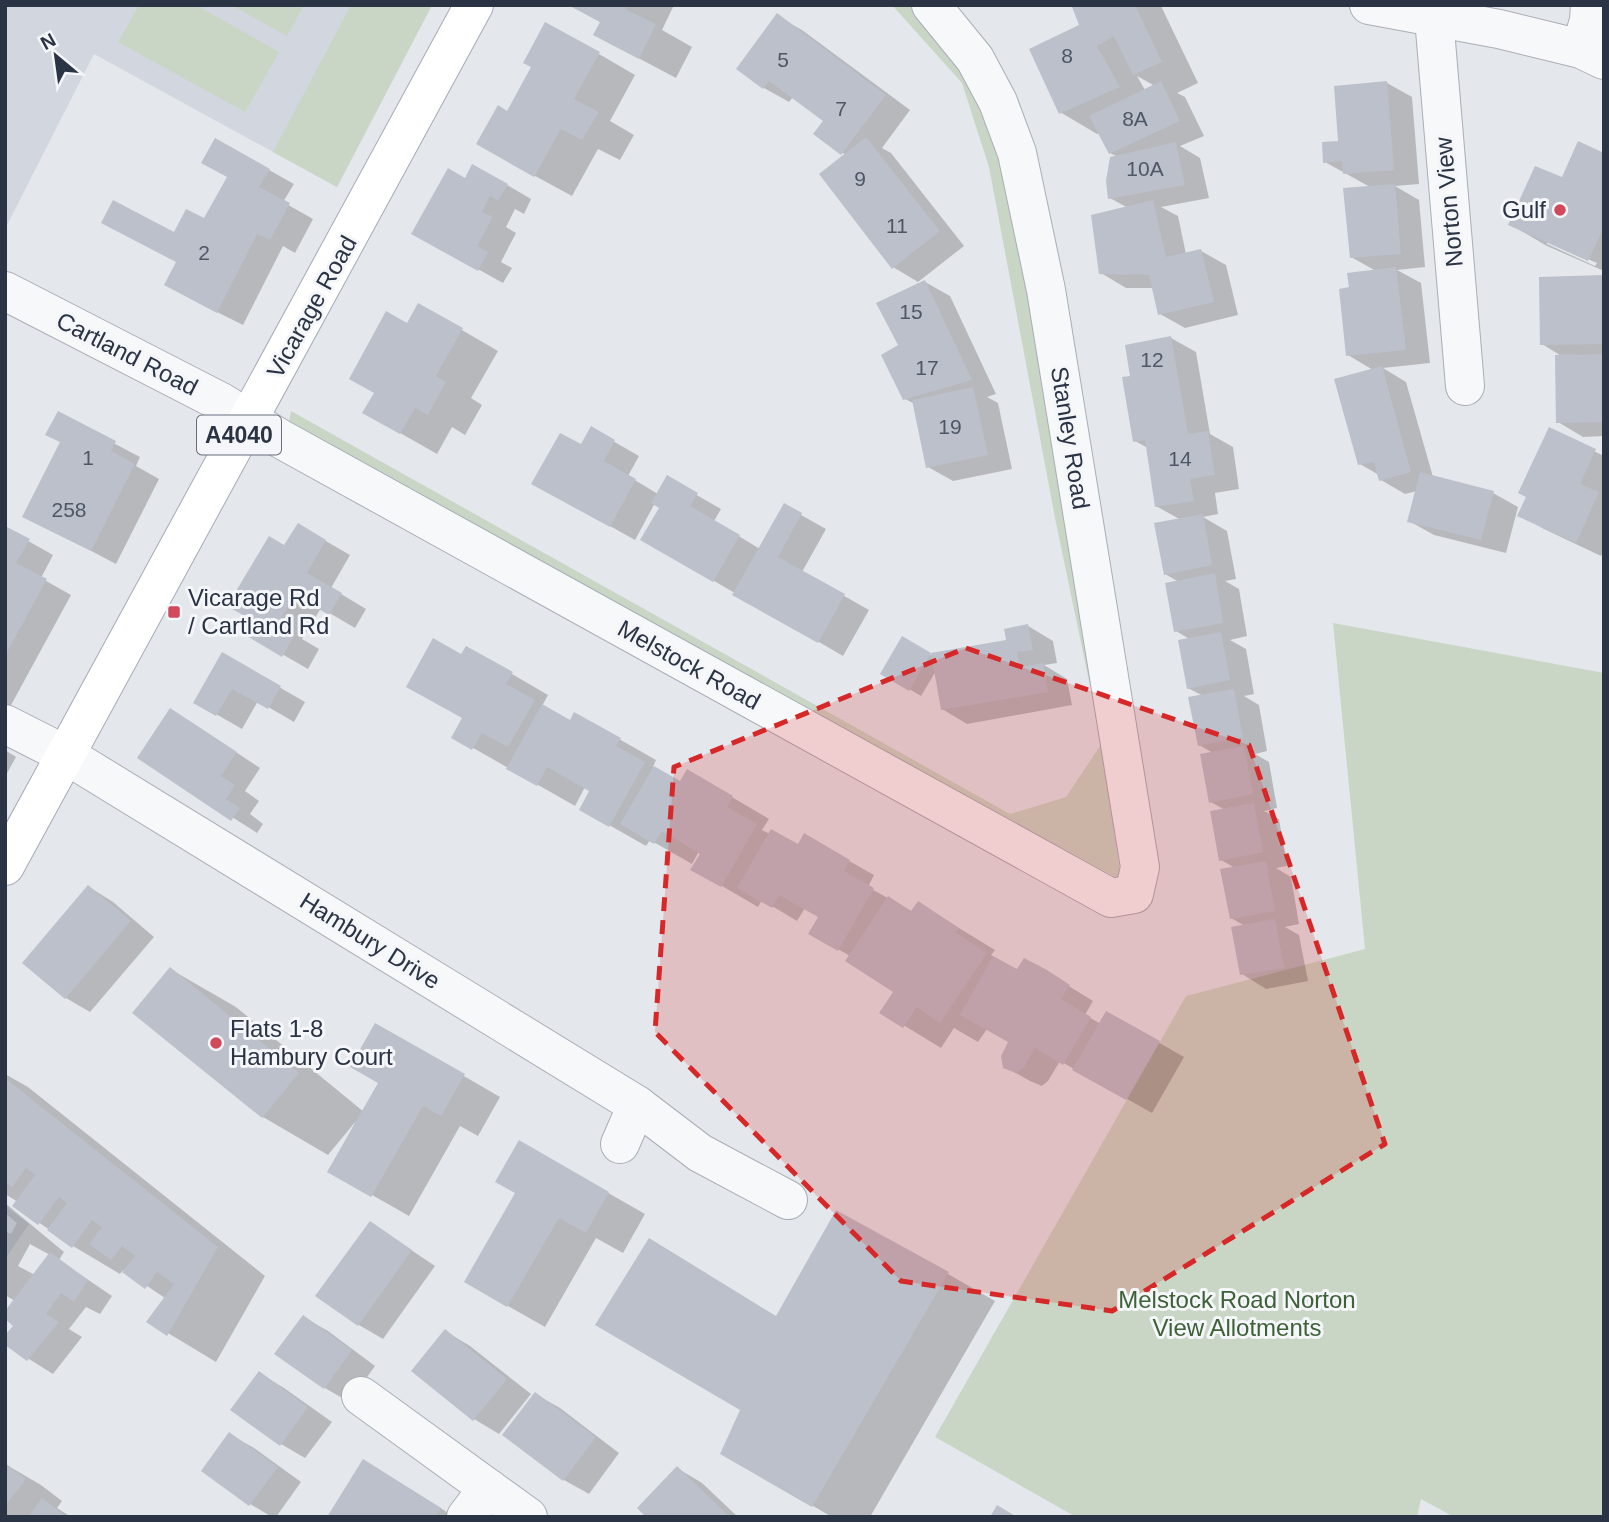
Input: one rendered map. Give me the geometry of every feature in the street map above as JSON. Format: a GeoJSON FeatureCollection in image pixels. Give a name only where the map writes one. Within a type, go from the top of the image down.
{"type":"FeatureCollection","features":[{"type":"Feature","properties":{"kind":"main road","name":"Vicarage Road"},"geometry":{"type":"LineString","coordinates":[[5,866],[474,5]]}},
{"type":"Feature","properties":{"kind":"street","name":"Stanley Road"},"geometry":{"type":"LineString","coordinates":[[931,5],[975,59],[998,102],[1017,153],[1046,290],[1140,867],[1134,894]]}},
{"type":"Feature","properties":{"kind":"street"},"geometry":{"type":"LineString","coordinates":[[1368,5],[1499,29],[1592,55],[1590,5]]}},
{"type":"Feature","properties":{"kind":"street","name":"Norton View"},"geometry":{"type":"LineString","coordinates":[[1434,18],[1465,386]]}},
{"type":"Feature","properties":{"kind":"street","name":"Cartland Road"},"geometry":{"type":"LineString","coordinates":[[5,291],[248,419]]}},
{"type":"Feature","properties":{"kind":"street","name":"Melstock Road"},"geometry":{"type":"LineString","coordinates":[[248,419],[279,439],[1111,898],[1134,894]]}},
{"type":"Feature","properties":{"kind":"street"},"geometry":{"type":"LineString","coordinates":[[5,724],[66,755]]}},
{"type":"Feature","properties":{"kind":"street","name":"Hambury Drive"},"geometry":{"type":"LineString","coordinates":[[66,755],[637,1105],[700,1153],[788,1200]]}},
{"type":"Feature","properties":{"kind":"street"},"geometry":{"type":"LineString","coordinates":[[620,1144],[637,1105]]}},
{"type":"Feature","properties":{"kind":"street"},"geometry":{"type":"LineString","coordinates":[[361,1396],[477,1503],[528,1517]]}},
{"type":"Feature","properties":{"kind":"highlighted area"},"geometry":{"type":"Polygon","coordinates":[[[966,648],[1249,745],[1385,1144],[1112,1311],[901,1281],[655,1032],[674,767],[966,648]]]}},
{"type":"Feature","properties":{"kind":"shaded area"},"geometry":{"type":"Polygon","coordinates":[[[5,5],[432,5],[337,187],[94,54],[5,229],[5,5]]]}},
{"type":"Feature","properties":{"kind":"shaded area"},"geometry":{"type":"Polygon","coordinates":[[[5,1206],[29,1224],[5,1259],[5,1206]]]}},
{"type":"Feature","properties":{"kind":"green space"},"geometry":{"type":"Polygon","coordinates":[[[139,5],[196,5],[279,52],[245,112],[118,42],[139,5]]]}},
{"type":"Feature","properties":{"kind":"green space"},"geometry":{"type":"Polygon","coordinates":[[[231,5],[304,5],[287,36],[231,5]]]}},
{"type":"Feature","properties":{"kind":"green space"},"geometry":{"type":"Polygon","coordinates":[[[351,5],[432,5],[337,187],[273,152],[351,5]]]}},
{"type":"Feature","properties":{"kind":"green space"},"geometry":{"type":"Polygon","coordinates":[[[892,5],[913,5],[967,69],[1003,160],[1071,520],[1102,743],[1056,523],[989,167],[962,83],[892,5]]]}},
{"type":"Feature","properties":{"kind":"green space"},"geometry":{"type":"Polygon","coordinates":[[[291,411],[1010,814],[1066,797],[1102,743],[1121,880],[288,427],[291,411]]]}},
{"type":"Feature","properties":{"kind":"green space","name":"Melstock Road Norton View Allotments"},"geometry":{"type":"Polygon","coordinates":[[[1333,623],[1604,673],[1604,1517],[1454,1517],[1421,1499],[1417,1517],[1076,1517],[935,1437],[1186,996],[1365,949],[1333,623]]]}},
{"type":"Feature","properties":{"kind":"building"},"geometry":{"type":"Polygon","coordinates":[[[568,5],[627,5],[625,9],[656,24],[639,59],[593,35],[600,22],[568,5]]]}},
{"type":"Feature","properties":{"kind":"building"},"geometry":{"type":"Polygon","coordinates":[[[1135,5],[1162,62],[1133,75],[1114,36],[1097,46],[1120,87],[1059,114],[1029,49],[1079,25],[1072,7],[1135,5]]]}},
{"type":"Feature","properties":{"kind":"building"},"geometry":{"type":"Polygon","coordinates":[[[777,13],[886,95],[841,155],[813,134],[823,121],[769,81],[763,89],[736,69],[777,13]]]}},
{"type":"Feature","properties":{"kind":"building"},"geometry":{"type":"Polygon","coordinates":[[[545,22],[600,52],[574,99],[599,112],[582,140],[561,129],[534,177],[476,144],[498,105],[507,111],[531,67],[523,63],[545,22]]]}},
{"type":"Feature","properties":{"kind":"building"},"geometry":{"type":"Polygon","coordinates":[[[1161,81],[1180,121],[1109,154],[1089,116],[1161,81]]]}},
{"type":"Feature","properties":{"kind":"building"},"geometry":{"type":"Polygon","coordinates":[[[1387,81],[1394,170],[1343,174],[1342,161],[1323,163],[1322,142],[1338,141],[1334,86],[1387,81]]]}},
{"type":"Feature","properties":{"kind":"building"},"geometry":{"type":"Polygon","coordinates":[[[866,137],[940,231],[892,269],[819,174],[866,137]]]}},
{"type":"Feature","properties":{"kind":"building"},"geometry":{"type":"Polygon","coordinates":[[[215,138],[270,169],[259,187],[290,203],[270,240],[257,234],[217,313],[164,285],[176,262],[101,223],[113,200],[174,232],[186,209],[204,218],[227,177],[201,163],[215,138]]]}},
{"type":"Feature","properties":{"kind":"building","name":"Gulf"},"geometry":{"type":"Polygon","coordinates":[[[1578,141],[1604,153],[1604,227],[1588,261],[1508,225],[1535,166],[1562,177],[1578,141]]]}},
{"type":"Feature","properties":{"kind":"building"},"geometry":{"type":"Polygon","coordinates":[[[1176,142],[1185,185],[1108,199],[1106,181],[1110,157],[1176,142]]]}},
{"type":"Feature","properties":{"kind":"building"},"geometry":{"type":"Polygon","coordinates":[[[472,164],[508,184],[498,201],[490,196],[482,212],[493,217],[477,246],[488,252],[478,271],[411,234],[448,168],[465,178],[472,164]]]}},
{"type":"Feature","properties":{"kind":"building"},"geometry":{"type":"Polygon","coordinates":[[[1395,184],[1401,254],[1350,258],[1343,188],[1395,184]]]}},
{"type":"Feature","properties":{"kind":"building"},"geometry":{"type":"Polygon","coordinates":[[[1153,200],[1166,257],[1201,249],[1214,302],[1158,315],[1149,275],[1099,274],[1091,215],[1153,200]]]}},
{"type":"Feature","properties":{"kind":"building"},"geometry":{"type":"Polygon","coordinates":[[[1396,267],[1406,350],[1346,356],[1339,289],[1349,287],[1347,273],[1396,267]]]}},
{"type":"Feature","properties":{"kind":"building"},"geometry":{"type":"Polygon","coordinates":[[[1604,275],[1604,344],[1540,345],[1539,277],[1604,275]]]}},
{"type":"Feature","properties":{"kind":"building"},"geometry":{"type":"Polygon","coordinates":[[[925,280],[972,380],[903,400],[881,355],[898,345],[876,303],[925,280]]]}},
{"type":"Feature","properties":{"kind":"building"},"geometry":{"type":"Polygon","coordinates":[[[418,303],[463,328],[436,376],[446,382],[428,415],[415,408],[400,434],[362,413],[374,393],[349,379],[386,311],[407,323],[418,303]]]}},
{"type":"Feature","properties":{"kind":"building"},"geometry":{"type":"Polygon","coordinates":[[[1171,336],[1188,434],[1208,431],[1215,475],[1190,479],[1194,501],[1155,507],[1145,440],[1133,442],[1122,377],[1130,376],[1125,345],[1171,336]]]}},
{"type":"Feature","properties":{"kind":"building"},"geometry":{"type":"Polygon","coordinates":[[[1604,354],[1604,422],[1556,423],[1555,355],[1604,354]]]}},
{"type":"Feature","properties":{"kind":"building"},"geometry":{"type":"Polygon","coordinates":[[[1382,366],[1411,472],[1379,481],[1374,462],[1358,465],[1334,379],[1382,366]]]}},
{"type":"Feature","properties":{"kind":"building"},"geometry":{"type":"Polygon","coordinates":[[[973,387],[988,455],[926,468],[912,400],[973,387]]]}},
{"type":"Feature","properties":{"kind":"building"},"geometry":{"type":"Polygon","coordinates":[[[58,411],[116,441],[111,451],[135,464],[91,551],[22,517],[60,442],[45,435],[58,411]]]}},
{"type":"Feature","properties":{"kind":"building"},"geometry":{"type":"Polygon","coordinates":[[[591,426],[615,440],[604,461],[636,479],[610,527],[531,484],[560,433],[581,444],[591,426]]]}},
{"type":"Feature","properties":{"kind":"building"},"geometry":{"type":"Polygon","coordinates":[[[1549,427],[1596,449],[1580,484],[1599,492],[1576,543],[1517,516],[1526,497],[1518,493],[1549,427]]]}},
{"type":"Feature","properties":{"kind":"building"},"geometry":{"type":"Polygon","coordinates":[[[1420,472],[1494,491],[1481,540],[1407,522],[1420,472]]]}},
{"type":"Feature","properties":{"kind":"building"},"geometry":{"type":"Polygon","coordinates":[[[667,475],[698,493],[690,506],[740,535],[713,582],[640,540],[659,508],[651,503],[667,475]]]}},
{"type":"Feature","properties":{"kind":"building"},"geometry":{"type":"Polygon","coordinates":[[[784,503],[802,513],[778,557],[845,594],[818,643],[732,595],[784,503]]]}},
{"type":"Feature","properties":{"kind":"building"},"geometry":{"type":"Polygon","coordinates":[[[1203,514],[1212,565],[1164,575],[1154,523],[1203,514]]]}},
{"type":"Feature","properties":{"kind":"building"},"geometry":{"type":"Polygon","coordinates":[[[298,523],[326,540],[307,573],[342,593],[329,615],[295,595],[278,624],[295,634],[282,657],[240,632],[248,618],[227,606],[269,536],[284,545],[298,523]]]}},
{"type":"Feature","properties":{"kind":"building"},"geometry":{"type":"Polygon","coordinates":[[[5,526],[30,539],[16,563],[47,579],[5,656],[5,526]]]}},
{"type":"Feature","properties":{"kind":"building"},"geometry":{"type":"Polygon","coordinates":[[[1215,573],[1223,623],[1174,632],[1165,583],[1215,573]]]}},
{"type":"Feature","properties":{"kind":"building"},"geometry":{"type":"Polygon","coordinates":[[[1028,624],[1033,650],[1017,652],[1020,667],[1043,663],[1048,692],[941,710],[931,653],[1006,640],[1004,629],[1028,624]]]}},
{"type":"Feature","properties":{"kind":"building"},"geometry":{"type":"Polygon","coordinates":[[[1221,632],[1230,680],[1187,689],[1178,640],[1221,632]]]}},
{"type":"Feature","properties":{"kind":"building"},"geometry":{"type":"Polygon","coordinates":[[[902,636],[931,653],[909,691],[880,674],[902,636]]]}},
{"type":"Feature","properties":{"kind":"building"},"geometry":{"type":"Polygon","coordinates":[[[433,638],[461,654],[466,646],[513,672],[506,684],[535,700],[508,747],[482,733],[472,750],[451,738],[462,718],[406,687],[433,638]]]}},
{"type":"Feature","properties":{"kind":"building"},"geometry":{"type":"Polygon","coordinates":[[[222,652],[281,686],[268,709],[232,689],[216,716],[193,703],[222,652]]]}},
{"type":"Feature","properties":{"kind":"building"},"geometry":{"type":"Polygon","coordinates":[[[1234,689],[1243,737],[1198,746],[1188,697],[1234,689]]]}},
{"type":"Feature","properties":{"kind":"building"},"geometry":{"type":"Polygon","coordinates":[[[542,704],[570,720],[574,712],[621,738],[616,746],[645,762],[609,827],[579,810],[589,791],[547,767],[537,786],[506,769],[542,704]]]}},
{"type":"Feature","properties":{"kind":"building"},"geometry":{"type":"Polygon","coordinates":[[[170,708],[237,752],[221,776],[235,785],[226,799],[240,808],[231,821],[137,758],[170,708]]]}},
{"type":"Feature","properties":{"kind":"building"},"geometry":{"type":"Polygon","coordinates":[[[1244,746],[1253,794],[1209,803],[1200,754],[1244,746]]]}},
{"type":"Feature","properties":{"kind":"building"},"geometry":{"type":"Polygon","coordinates":[[[654,766],[680,781],[687,769],[733,796],[727,807],[757,824],[721,887],[690,870],[700,854],[662,831],[654,844],[620,824],[654,766]]]}},
{"type":"Feature","properties":{"kind":"building"},"geometry":{"type":"Polygon","coordinates":[[[1254,803],[1263,852],[1219,861],[1210,811],[1254,803]]]}},
{"type":"Feature","properties":{"kind":"building"},"geometry":{"type":"Polygon","coordinates":[[[771,829],[798,844],[804,833],[850,860],[844,871],[874,888],[838,951],[808,934],[818,917],[779,895],[772,908],[737,888],[771,829]]]}},
{"type":"Feature","properties":{"kind":"building"},"geometry":{"type":"Polygon","coordinates":[[[1266,861],[1275,911],[1230,919],[1220,869],[1266,861]]]}},
{"type":"Feature","properties":{"kind":"building"},"geometry":{"type":"Polygon","coordinates":[[[88,885],[131,921],[65,999],[22,963],[88,885]]]}},
{"type":"Feature","properties":{"kind":"building"},"geometry":{"type":"Polygon","coordinates":[[[888,896],[911,911],[918,901],[959,928],[956,933],[987,953],[940,1023],[917,1007],[903,1028],[879,1013],[893,992],[845,961],[888,896]]]}},
{"type":"Feature","properties":{"kind":"building"},"geometry":{"type":"Polygon","coordinates":[[[1275,919],[1284,968],[1240,975],[1231,927],[1275,919]]]}},
{"type":"Feature","properties":{"kind":"building"},"geometry":{"type":"Polygon","coordinates":[[[993,956],[1017,969],[1024,958],[1047,970],[1070,985],[1061,999],[1091,1017],[1063,1065],[1035,1048],[1024,1067],[1016,1073],[1003,1068],[1001,1056],[1008,1042],[960,1015],[993,956]]]}},
{"type":"Feature","properties":{"kind":"building","name":"Flats 1-8 Hambury Court"},"geometry":{"type":"Polygon","coordinates":[[[170,967],[299,1073],[262,1118],[132,1013],[170,967]]]}},
{"type":"Feature","properties":{"kind":"building"},"geometry":{"type":"Polygon","coordinates":[[[1106,1011],[1160,1041],[1126,1100],[1072,1070],[1106,1011]]]}},
{"type":"Feature","properties":{"kind":"building"},"geometry":{"type":"Polygon","coordinates":[[[375,1023],[465,1074],[441,1116],[423,1106],[371,1197],[327,1172],[378,1083],[350,1067],[375,1023]]]}},
{"type":"Feature","properties":{"kind":"building"},"geometry":{"type":"Polygon","coordinates":[[[5,1078],[218,1247],[167,1336],[146,1322],[174,1284],[157,1272],[145,1289],[122,1272],[135,1256],[122,1246],[111,1260],[89,1244],[102,1227],[92,1220],[72,1248],[47,1230],[67,1203],[59,1197],[38,1225],[12,1206],[35,1175],[26,1168],[12,1187],[5,1182],[5,1078]]]}},
{"type":"Feature","properties":{"kind":"building"},"geometry":{"type":"Polygon","coordinates":[[[519,1140],[609,1192],[586,1233],[559,1218],[507,1307],[464,1282],[515,1193],[495,1182],[519,1140]]]}},
{"type":"Feature","properties":{"kind":"building"},"geometry":{"type":"Polygon","coordinates":[[[836,1210],[949,1272],[812,1507],[720,1454],[740,1410],[595,1325],[649,1238],[776,1316],[836,1210]]]}},
{"type":"Feature","properties":{"kind":"building"},"geometry":{"type":"Polygon","coordinates":[[[5,1213],[17,1223],[11,1234],[5,1231],[5,1213]]]}},
{"type":"Feature","properties":{"kind":"building"},"geometry":{"type":"Polygon","coordinates":[[[370,1221],[412,1250],[358,1326],[315,1296],[370,1221]]]}},
{"type":"Feature","properties":{"kind":"building"},"geometry":{"type":"Polygon","coordinates":[[[50,1252],[88,1280],[74,1302],[61,1293],[46,1314],[59,1322],[27,1361],[5,1345],[5,1335],[13,1326],[5,1319],[5,1311],[50,1252]]]}},
{"type":"Feature","properties":{"kind":"building"},"geometry":{"type":"Polygon","coordinates":[[[303,1315],[352,1350],[324,1389],[274,1354],[303,1315]]]}},
{"type":"Feature","properties":{"kind":"building"},"geometry":{"type":"Polygon","coordinates":[[[445,1329],[507,1379],[473,1421],[411,1371],[445,1329]]]}},
{"type":"Feature","properties":{"kind":"building"},"geometry":{"type":"Polygon","coordinates":[[[259,1371],[308,1407],[280,1446],[230,1410],[259,1371]]]}},
{"type":"Feature","properties":{"kind":"building"},"geometry":{"type":"Polygon","coordinates":[[[535,1392],[596,1437],[563,1481],[502,1435],[535,1392]]]}},
{"type":"Feature","properties":{"kind":"building"},"geometry":{"type":"Polygon","coordinates":[[[229,1432],[278,1467],[249,1506],[201,1471],[229,1432]]]}},
{"type":"Feature","properties":{"kind":"building"},"geometry":{"type":"Polygon","coordinates":[[[363,1459],[441,1508],[436,1517],[327,1517],[363,1459]]]}},
{"type":"Feature","properties":{"kind":"building"},"geometry":{"type":"Polygon","coordinates":[[[5,1463],[26,1479],[5,1506],[5,1463]]]}},
{"type":"Feature","properties":{"kind":"building"},"geometry":{"type":"Polygon","coordinates":[[[677,1466],[730,1517],[646,1517],[637,1508],[677,1466]]]}},
{"type":"Feature","properties":{"kind":"building"},"geometry":{"type":"Polygon","coordinates":[[[42,1498],[64,1515],[28,1517],[42,1498]]]}},
{"type":"Feature","properties":{"kind":"building"},"geometry":{"type":"Polygon","coordinates":[[[997,1505],[1017,1517],[990,1517],[997,1505]]]}},
{"type":"Feature","properties":{"kind":"place","name":"Gulf"},"geometry":{"type":"Point","coordinates":[1560,210]}},
{"type":"Feature","properties":{"kind":"place","name":"Vicarage Rd / Cartland Rd"},"geometry":{"type":"Point","coordinates":[174,612]}},
{"type":"Feature","properties":{"kind":"place","name":"Flats 1-8 Hambury Court"},"geometry":{"type":"Point","coordinates":[216,1043]}}]}
